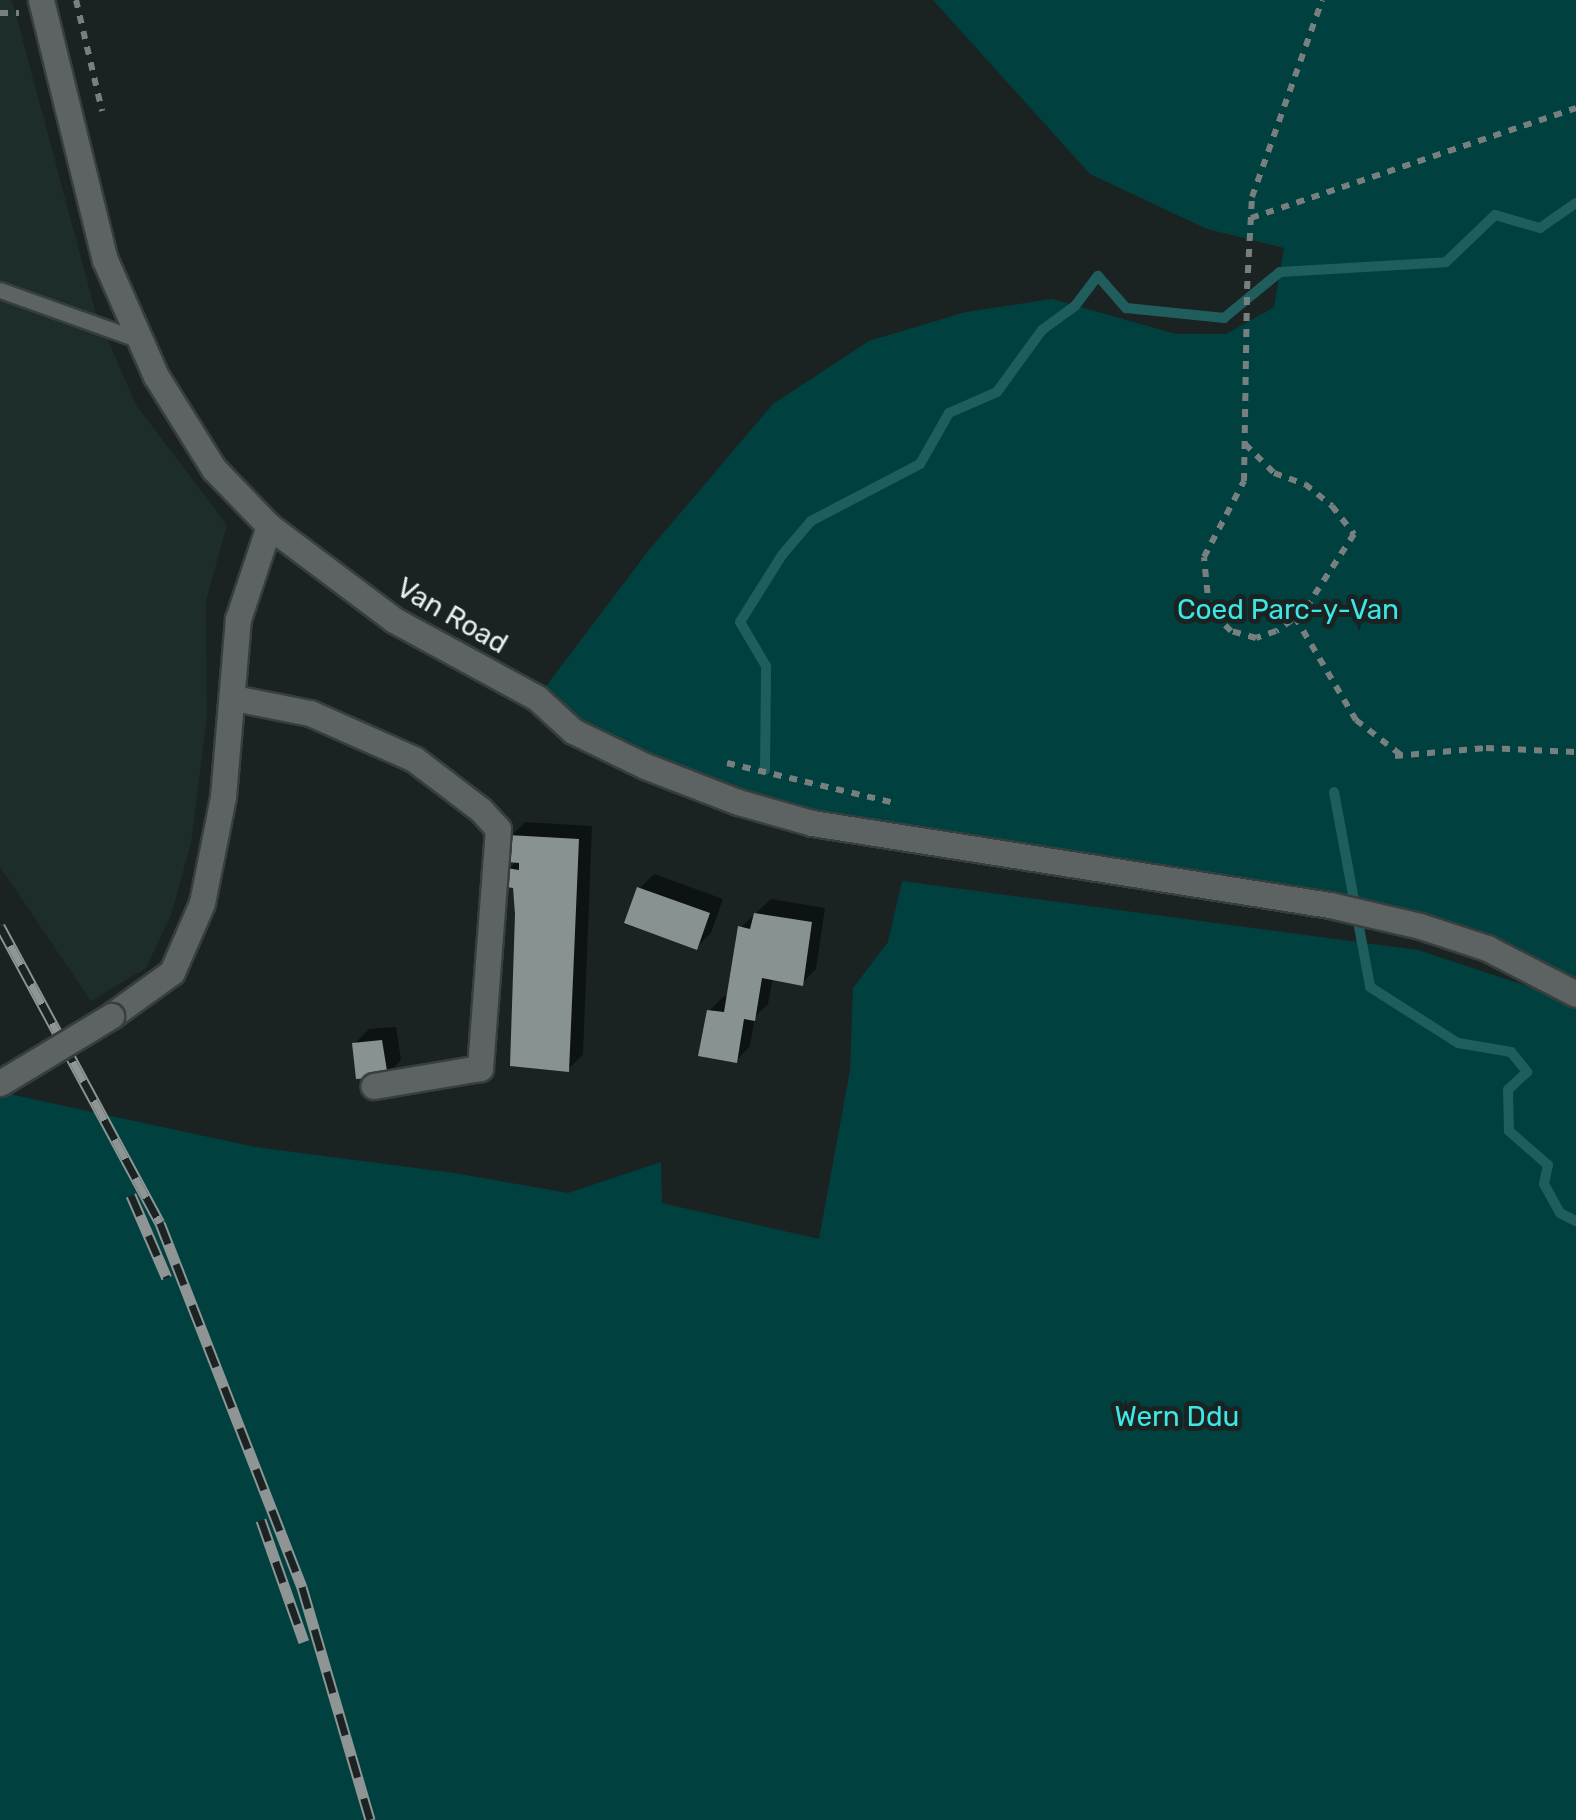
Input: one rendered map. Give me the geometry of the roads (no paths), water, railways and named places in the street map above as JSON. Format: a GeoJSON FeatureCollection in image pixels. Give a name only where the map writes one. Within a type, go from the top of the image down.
{"type":"FeatureCollection","features":[{"type":"Feature","properties":{"kind":"street","name":"Van Road"},"geometry":{"type":"LineString","coordinates":[[41,0],[105,260],[156,376],[214,468],[269,526],[394,620],[537,698],[573,730],[645,766],[812,823],[1330,905],[1420,926],[1486,948],[1576,994]]}},
{"type":"Feature","properties":{"kind":"street"},"geometry":{"type":"LineString","coordinates":[[0,1083],[111,1016],[172,972],[202,903],[223,797],[238,620],[269,526]]}},
{"type":"Feature","properties":{"kind":"street"},"geometry":{"type":"LineString","coordinates":[[234,698],[310,713],[414,759],[481,810],[498,829],[480,1068],[374,1086]]}},
{"type":"Feature","properties":{"kind":"lane"},"geometry":{"type":"LineString","coordinates":[[0,290],[140,340]]}},
{"type":"Feature","properties":{"kind":"waterway"},"geometry":{"type":"LineString","coordinates":[[765,770],[766,666],[740,622],[782,555],[811,521],[920,464],[949,413],[997,392],[1042,330],[1075,306],[1098,276],[1126,308],[1224,318],[1280,272],[1446,262],[1495,215],[1540,228],[1576,203]]}},
{"type":"Feature","properties":{"kind":"waterway"},"geometry":{"type":"LineString","coordinates":[[1334,792],[1370,987],[1458,1043],[1511,1052],[1527,1072],[1508,1090],[1509,1131],[1548,1165],[1544,1184],[1560,1213],[1576,1221]]}},
{"type":"Feature","properties":{"kind":"railway"},"geometry":{"type":"LineString","coordinates":[[0,926],[160,1223],[302,1587],[370,1820]]}},
{"type":"Feature","properties":{"kind":"railway"},"geometry":{"type":"LineString","coordinates":[[131,1195],[167,1278]]}},
{"type":"Feature","properties":{"kind":"railway"},"geometry":{"type":"LineString","coordinates":[[261,1520],[304,1642]]}},
{"type":"Feature","properties":{"kind":"park label","name":"Coed Parc-y-Van"},"geometry":{"type":"Point","coordinates":[1288,610]}},
{"type":"Feature","properties":{"kind":"park label","name":"Wern Ddu"},"geometry":{"type":"Point","coordinates":[1177,1417]}}]}
